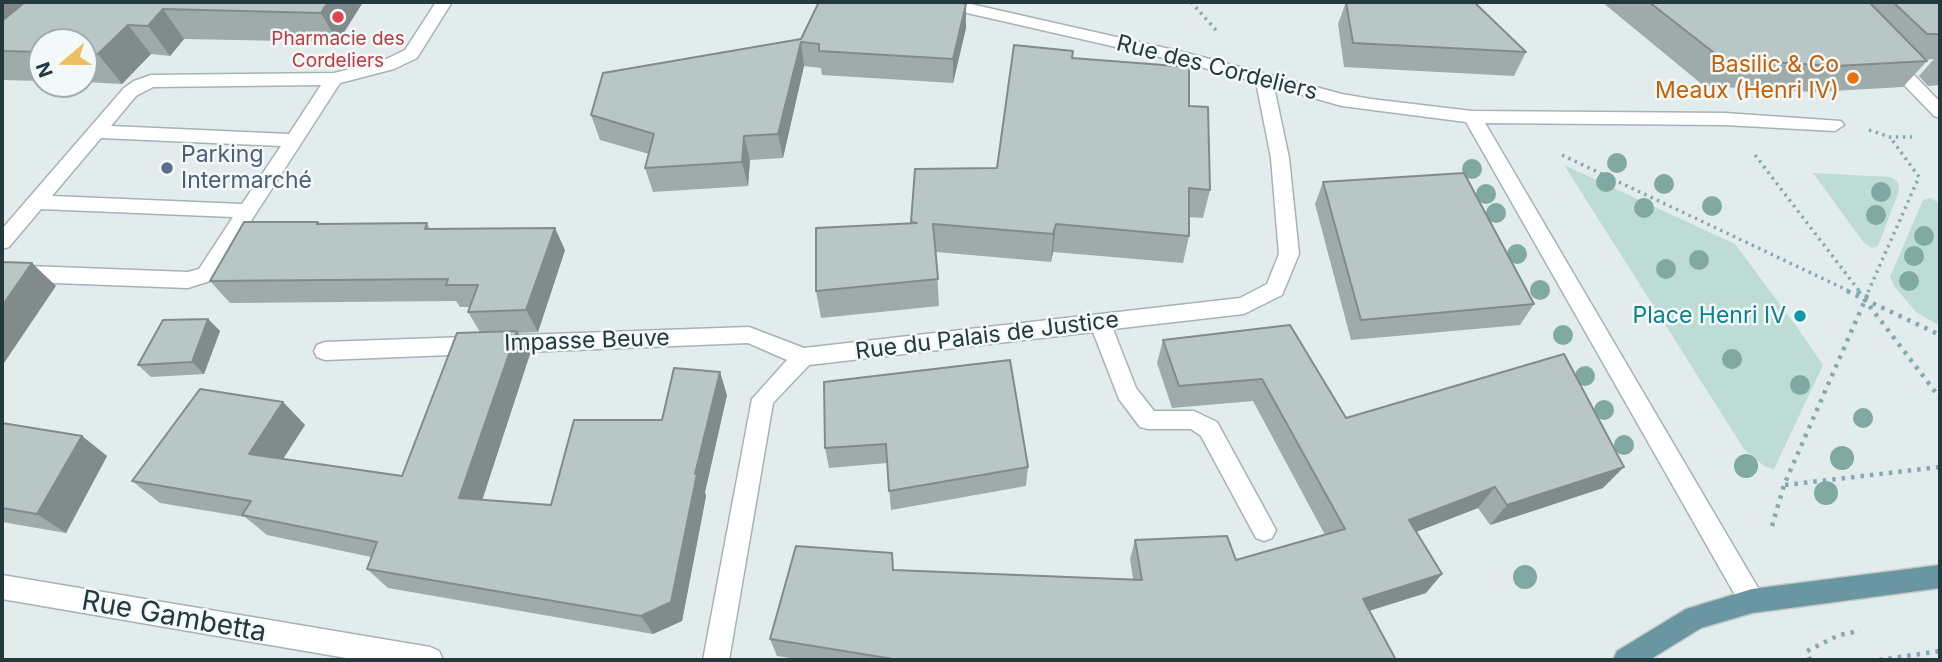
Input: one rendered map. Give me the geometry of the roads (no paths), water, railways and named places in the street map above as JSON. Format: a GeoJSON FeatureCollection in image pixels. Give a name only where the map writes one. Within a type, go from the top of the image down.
{"type":"FeatureCollection","features":[{"type":"Feature","properties":{"kind":"main road"},"geometry":{"type":"LineString","coordinates":[[1626,660],[1695,618],[1752,601],[1940,576]]}},
{"type":"Feature","properties":{"kind":"street"},"geometry":{"type":"LineString","coordinates":[[2,242],[130,92],[151,81],[334,79],[388,65],[411,54],[444,2]]}},
{"type":"Feature","properties":{"kind":"street","name":"Rue des Cordeliers"},"geometry":{"type":"LineString","coordinates":[[940,2],[1187,58],[1342,100],[1472,117],[1725,119],[1835,125]]}},
{"type":"Feature","properties":{"kind":"street"},"geometry":{"type":"LineString","coordinates":[[1881,50],[1940,111]]}},
{"type":"Feature","properties":{"kind":"street"},"geometry":{"type":"LineString","coordinates":[[1899,69],[1927,67]]}},
{"type":"Feature","properties":{"kind":"street"},"geometry":{"type":"LineString","coordinates":[[2,273],[188,281],[206,275],[334,79]]}},
{"type":"Feature","properties":{"kind":"street","name":"Rue du Palais de Justice"},"geometry":{"type":"LineString","coordinates":[[803,357],[1244,306],[1275,289],[1289,254],[1280,158],[1264,80]]}},
{"type":"Feature","properties":{"kind":"street"},"geometry":{"type":"LineString","coordinates":[[1472,117],[1752,601]]}},
{"type":"Feature","properties":{"kind":"street"},"geometry":{"type":"LineString","coordinates":[[96,132],[293,140]]}},
{"type":"Feature","properties":{"kind":"street"},"geometry":{"type":"LineString","coordinates":[[35,202],[247,211]]}},
{"type":"Feature","properties":{"kind":"street"},"geometry":{"type":"LineString","coordinates":[[1100,323],[1127,393],[1148,420],[1194,420],[1209,429],[1264,530]]}},
{"type":"Feature","properties":{"kind":"street","name":"Impasse Beuve"},"geometry":{"type":"LineString","coordinates":[[325,351],[749,335],[803,357]]}},
{"type":"Feature","properties":{"kind":"street"},"geometry":{"type":"LineString","coordinates":[[716,660],[763,399],[803,357]]}},
{"type":"Feature","properties":{"kind":"street","name":"Rue Gambetta"},"geometry":{"type":"LineString","coordinates":[[2,587],[430,660]]}},
{"type":"Feature","properties":{"kind":"place","name":"Pharmacie des Cordeliers"},"geometry":{"type":"Point","coordinates":[338,17]}},
{"type":"Feature","properties":{"kind":"place","name":"Basilic & Co Meaux (Henri IV)"},"geometry":{"type":"Point","coordinates":[1853,78]}},
{"type":"Feature","properties":{"kind":"place","name":"Parking Intermarché"},"geometry":{"type":"Point","coordinates":[167,168]}},
{"type":"Feature","properties":{"kind":"place","name":"Place Henri IV"},"geometry":{"type":"Point","coordinates":[1800,316]}}]}
